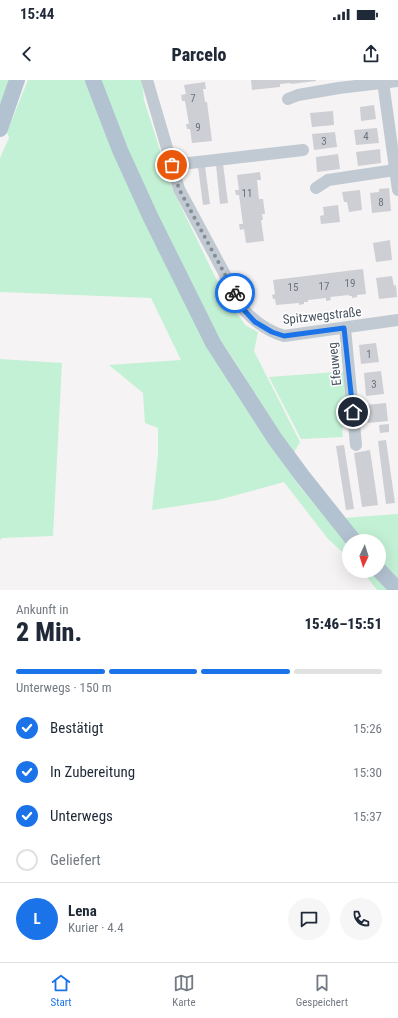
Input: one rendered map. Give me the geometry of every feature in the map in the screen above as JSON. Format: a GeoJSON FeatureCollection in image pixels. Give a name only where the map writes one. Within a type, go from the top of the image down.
{"type":"FeatureCollection","features":[{"type":"Feature","properties":{"kind":"main road"},"geometry":{"type":"LineString","coordinates":[[0,129],[17,80]]}},
{"type":"Feature","properties":{"kind":"main road"},"geometry":{"type":"LineString","coordinates":[[93,80],[120,150],[150,216],[213,343],[275,439],[348,534]]}},
{"type":"Feature","properties":{"kind":"main road"},"geometry":{"type":"LineString","coordinates":[[386,577],[398,590]]}},
{"type":"Feature","properties":{"kind":"street","name":"Spitzwegstraße"},"geometry":{"type":"LineString","coordinates":[[147,80],[179,189],[244,310],[255,322],[272,332],[284,336],[398,320]]}},
{"type":"Feature","properties":{"kind":"street"},"geometry":{"type":"LineString","coordinates":[[288,99],[298,95],[353,83],[398,81]]}},
{"type":"Feature","properties":{"kind":"street"},"geometry":{"type":"LineString","coordinates":[[383,82],[398,190]]}},
{"type":"Feature","properties":{"kind":"street"},"geometry":{"type":"LineString","coordinates":[[172,165],[303,150]]}},
{"type":"Feature","properties":{"kind":"street"},"geometry":{"type":"LineString","coordinates":[[316,188],[328,180],[396,170]]}},
{"type":"Feature","properties":{"kind":"street","name":"Efeuweg"},"geometry":{"type":"LineString","coordinates":[[344,328],[356,445]]}},
{"type":"Feature","properties":{"kind":"green space"},"geometry":{"type":"Polygon","coordinates":[[[0,80],[9,80],[0,108],[0,80]]]}},
{"type":"Feature","properties":{"kind":"green space"},"geometry":{"type":"Polygon","coordinates":[[[28,80],[87,80],[273,448],[300,487],[342,537],[342,552],[328,539],[284,482],[218,500],[152,510],[158,455],[158,428],[145,423],[143,393],[109,365],[181,360],[151,298],[0,292],[0,158],[9,138],[7,132],[28,80]]]}},
{"type":"Feature","properties":{"kind":"green space"},"geometry":{"type":"Polygon","coordinates":[[[100,80],[142,80],[144,100],[172,188],[220,287],[245,325],[258,332],[254,351],[300,442],[293,454],[218,336],[158,222],[100,80]]]}},
{"type":"Feature","properties":{"kind":"green space"},"geometry":{"type":"Polygon","coordinates":[[[0,359],[62,363],[53,536],[2,538],[0,540],[0,359]]]}},
{"type":"Feature","properties":{"kind":"green space"},"geometry":{"type":"Polygon","coordinates":[[[349,371],[354,426],[342,427],[343,437],[301,439],[269,377],[349,371]]]}},
{"type":"Feature","properties":{"kind":"green space"},"geometry":{"type":"Polygon","coordinates":[[[398,514],[398,580],[386,567],[386,534],[357,534],[343,518],[398,514]]]}},
{"type":"Feature","properties":{"kind":"green space"},"geometry":{"type":"Polygon","coordinates":[[[368,578],[378,578],[389,590],[377,590],[368,578]]]}},
{"type":"Feature","properties":{"kind":"building"},"geometry":{"type":"Polygon","coordinates":[[[251,80],[316,81],[280,84],[280,87],[252,90],[251,80]]]}},
{"type":"Feature","properties":{"kind":"building"},"geometry":{"type":"Polygon","coordinates":[[[205,82],[206,89],[203,89],[205,102],[207,102],[212,141],[192,143],[190,129],[187,129],[186,124],[189,124],[185,101],[182,101],[181,95],[186,94],[184,85],[205,82]]]}},
{"type":"Feature","properties":{"kind":"building"},"geometry":{"type":"Polygon","coordinates":[[[374,105],[376,119],[361,121],[360,107],[374,105]]]}},
{"type":"Feature","properties":{"kind":"building"},"geometry":{"type":"Polygon","coordinates":[[[333,111],[334,125],[312,127],[310,113],[333,111]]]}},
{"type":"Feature","properties":{"kind":"building"},"geometry":{"type":"Polygon","coordinates":[[[377,128],[379,143],[356,145],[354,130],[377,128]]]}},
{"type":"Feature","properties":{"kind":"building"},"geometry":{"type":"Polygon","coordinates":[[[335,132],[337,147],[314,150],[312,134],[335,132]]]}},
{"type":"Feature","properties":{"kind":"building"},"geometry":{"type":"Polygon","coordinates":[[[380,149],[381,163],[358,166],[356,152],[380,149]]]}},
{"type":"Feature","properties":{"kind":"building"},"geometry":{"type":"Polygon","coordinates":[[[338,154],[340,169],[317,172],[316,157],[338,154]]]}},
{"type":"Feature","properties":{"kind":"building"},"geometry":{"type":"Polygon","coordinates":[[[223,164],[228,203],[220,204],[216,165],[223,164]]]}},
{"type":"Feature","properties":{"kind":"building"},"geometry":{"type":"Polygon","coordinates":[[[205,166],[210,204],[203,205],[198,167],[205,166]]]}},
{"type":"Feature","properties":{"kind":"building"},"geometry":{"type":"Polygon","coordinates":[[[260,172],[261,180],[257,180],[259,199],[263,199],[265,214],[262,214],[263,220],[261,220],[264,241],[246,243],[244,229],[240,230],[239,224],[243,224],[239,195],[236,195],[235,190],[239,190],[237,175],[260,172]]]}},
{"type":"Feature","properties":{"kind":"building"},"geometry":{"type":"Polygon","coordinates":[[[389,188],[391,211],[372,213],[370,193],[379,192],[379,189],[389,188]]]}},
{"type":"Feature","properties":{"kind":"building"},"geometry":{"type":"Polygon","coordinates":[[[360,190],[362,210],[349,212],[347,202],[344,202],[342,192],[360,190]]]}},
{"type":"Feature","properties":{"kind":"building"},"geometry":{"type":"Polygon","coordinates":[[[338,205],[340,222],[321,224],[320,216],[324,215],[323,207],[338,205]]]}},
{"type":"Feature","properties":{"kind":"building"},"geometry":{"type":"Polygon","coordinates":[[[390,240],[392,260],[376,262],[373,243],[390,240]]]}},
{"type":"Feature","properties":{"kind":"building"},"geometry":{"type":"Polygon","coordinates":[[[363,269],[366,294],[357,295],[357,297],[352,298],[352,296],[349,295],[330,297],[331,300],[326,301],[326,298],[308,300],[308,302],[304,302],[304,304],[299,305],[299,303],[276,305],[275,299],[273,299],[272,295],[275,294],[273,280],[363,269]]]}},
{"type":"Feature","properties":{"kind":"building"},"geometry":{"type":"Polygon","coordinates":[[[392,276],[394,286],[396,285],[397,297],[379,299],[376,278],[392,276]]]}},
{"type":"Feature","properties":{"kind":"building"},"geometry":{"type":"Polygon","coordinates":[[[376,343],[379,362],[361,364],[359,345],[376,343]]]}},
{"type":"Feature","properties":{"kind":"building"},"geometry":{"type":"Polygon","coordinates":[[[381,371],[384,394],[366,396],[364,373],[381,371]]]}},
{"type":"Feature","properties":{"kind":"building"},"geometry":{"type":"Polygon","coordinates":[[[386,403],[388,421],[368,423],[366,405],[386,403]]]}},
{"type":"Feature","properties":{"kind":"building"},"geometry":{"type":"Polygon","coordinates":[[[389,424],[389,432],[380,433],[379,425],[389,424]]]}},
{"type":"Feature","properties":{"kind":"building"},"geometry":{"type":"Polygon","coordinates":[[[386,440],[395,503],[386,504],[378,441],[386,440]]]}},
{"type":"Feature","properties":{"kind":"building"},"geometry":{"type":"Polygon","coordinates":[[[344,445],[354,509],[346,510],[336,446],[344,445]]]}},
{"type":"Feature","properties":{"kind":"building"},"geometry":{"type":"Polygon","coordinates":[[[370,450],[378,505],[362,507],[354,453],[370,450]]]}},
{"type":"Feature","properties":{"kind":"way so far"},"geometry":{"type":"LineString","coordinates":[[172,165],[179,189],[235,293]]}},
{"type":"Feature","properties":{"kind":"route"},"geometry":{"type":"LineString","coordinates":[[235,293],[244,310],[255,322],[272,332],[284,336],[344,328],[353,412]]}}]}
